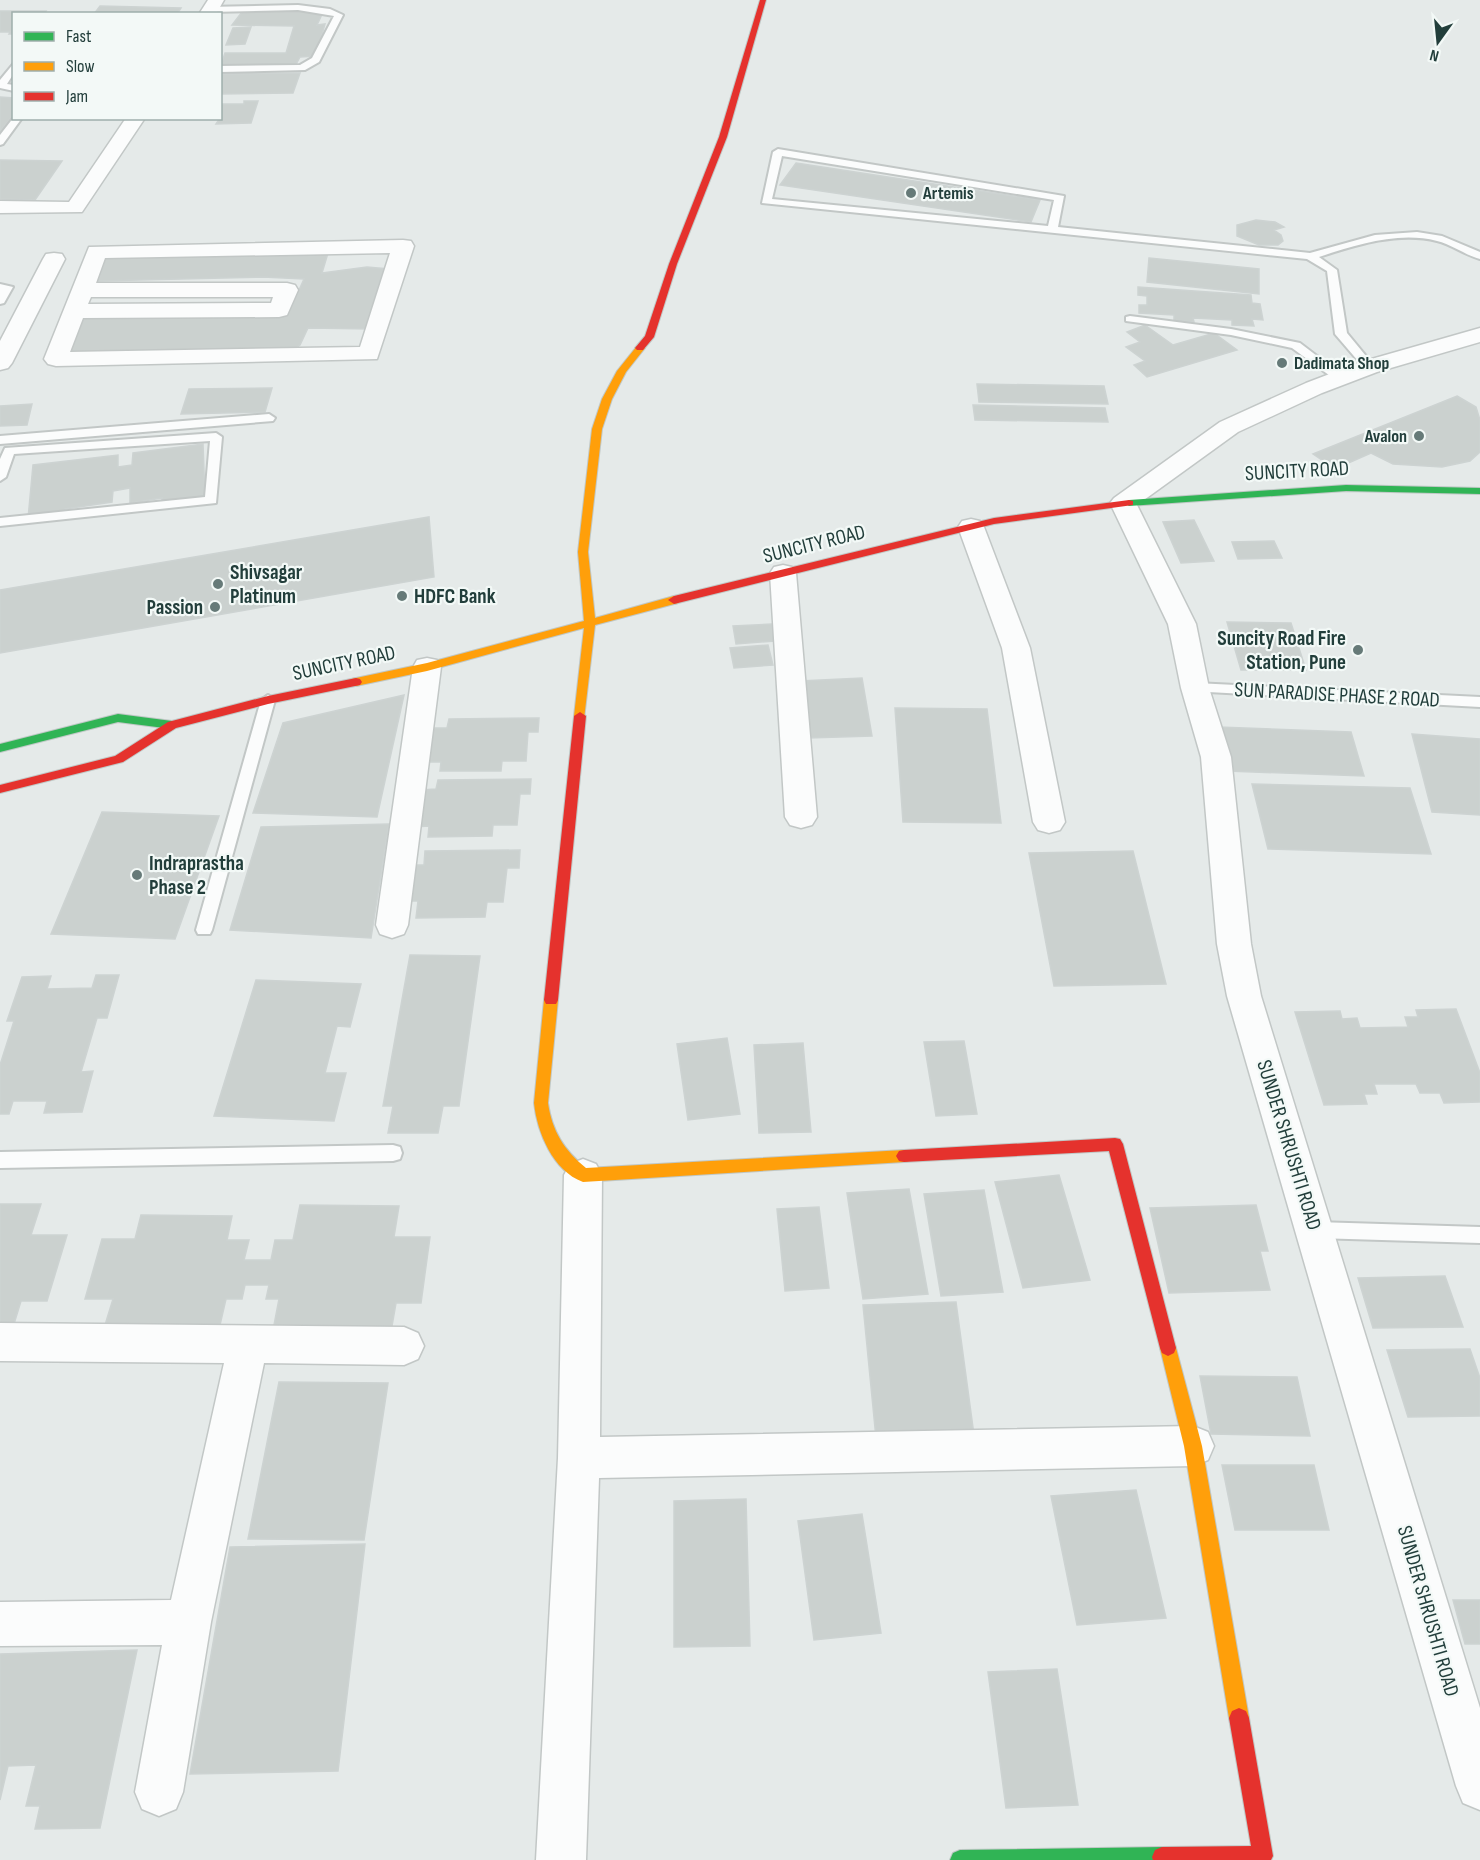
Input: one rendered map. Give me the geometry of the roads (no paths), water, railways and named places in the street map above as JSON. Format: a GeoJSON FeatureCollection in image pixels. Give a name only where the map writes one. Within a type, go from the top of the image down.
{"type":"FeatureCollection","features":[{"type":"Feature","properties":{"kind":"street"},"geometry":{"type":"LineString","coordinates":[[763,0],[723,136],[673,264],[649,337],[612,389],[597,429],[583,552],[590,621],[541,1102],[542,1122],[551,1144],[563,1160],[584,1175],[1115,1144],[1193,1446],[1263,1856],[960,1860]]}},
{"type":"Feature","properties":{"kind":"street"},"geometry":{"type":"LineString","coordinates":[[0,207],[75,208],[135,120]]}},
{"type":"Feature","properties":{"kind":"street"},"geometry":{"type":"LineString","coordinates":[[403,246],[369,354],[56,359],[78,300],[98,252],[403,246]]}},
{"type":"Feature","properties":{"kind":"street"},"geometry":{"type":"LineString","coordinates":[[0,363],[54,259]]}},
{"type":"Feature","properties":{"kind":"street"},"geometry":{"type":"LineString","coordinates":[[34,301],[287,290],[279,310],[78,300]]}},
{"type":"Feature","properties":{"kind":"street"},"geometry":{"type":"LineString","coordinates":[[1123,504],[1229,427],[1369,368],[1480,334]]}},
{"type":"Feature","properties":{"kind":"street","name":"SUNCITY ROAD"},"geometry":{"type":"LineString","coordinates":[[0,789],[119,759],[172,725],[268,700],[427,667],[590,621],[994,521],[1123,504],[1346,488],[1480,491]]}},
{"type":"Feature","properties":{"kind":"street","name":"SUNDER SHRUSHTI ROAD"},"geometry":{"type":"LineString","coordinates":[[1123,504],[1182,624],[1195,688],[1216,757],[1234,944],[1244,996],[1316,1230],[1480,1786]]}},
{"type":"Feature","properties":{"kind":"street"},"geometry":{"type":"LineString","coordinates":[[971,527],[1016,648],[1049,822]]}},
{"type":"Feature","properties":{"kind":"street"},"geometry":{"type":"LineString","coordinates":[[783,573],[801,817]]}},
{"type":"Feature","properties":{"kind":"street"},"geometry":{"type":"LineString","coordinates":[[392,925],[427,667]]}},
{"type":"Feature","properties":{"kind":"street","name":"SUNCITY ROAD"},"geometry":{"type":"LineString","coordinates":[[0,748],[118,718],[172,725]]}},
{"type":"Feature","properties":{"kind":"street"},"geometry":{"type":"LineString","coordinates":[[561,1860],[579,1458],[584,1175]]}},
{"type":"Feature","properties":{"kind":"street"},"geometry":{"type":"LineString","coordinates":[[0,1342],[404,1346]]}},
{"type":"Feature","properties":{"kind":"street"},"geometry":{"type":"LineString","coordinates":[[159,1792],[189,1622],[248,1345]]}},
{"type":"Feature","properties":{"kind":"street"},"geometry":{"type":"LineString","coordinates":[[579,1458],[1193,1446]]}},
{"type":"Feature","properties":{"kind":"street"},"geometry":{"type":"LineString","coordinates":[[0,1624],[189,1622]]}},
{"type":"Feature","properties":{"kind":"lane"},"geometry":{"type":"LineString","coordinates":[[211,8],[312,8],[334,11],[339,15],[316,60],[302,68],[222,69]]}},
{"type":"Feature","properties":{"kind":"lane"},"geometry":{"type":"LineString","coordinates":[[12,69],[1,85],[12,88]]}},
{"type":"Feature","properties":{"kind":"lane"},"geometry":{"type":"LineString","coordinates":[[0,142],[16,120]]}},
{"type":"Feature","properties":{"kind":"lane"},"geometry":{"type":"LineString","coordinates":[[1052,230],[1060,198],[778,152],[766,201],[1002,225],[1310,256],[1377,236],[1419,236],[1461,244],[1480,256]]}},
{"type":"Feature","properties":{"kind":"lane"},"geometry":{"type":"LineString","coordinates":[[1310,256],[1332,270],[1341,334],[1369,368]]}},
{"type":"Feature","properties":{"kind":"lane"},"geometry":{"type":"LineString","coordinates":[[0,287],[8,287],[0,301]]}},
{"type":"Feature","properties":{"kind":"lane"},"geometry":{"type":"LineString","coordinates":[[1130,320],[1231,332],[1296,345],[1341,379]]}},
{"type":"Feature","properties":{"kind":"lane"},"geometry":{"type":"LineString","coordinates":[[0,440],[269,418]]}},
{"type":"Feature","properties":{"kind":"lane"},"geometry":{"type":"LineString","coordinates":[[0,477],[9,451],[216,437],[211,500],[0,522]]}},
{"type":"Feature","properties":{"kind":"lane","name":"SUN PARADISE PHASE 2 ROAD"},"geometry":{"type":"LineString","coordinates":[[1195,688],[1480,702]]}},
{"type":"Feature","properties":{"kind":"lane"},"geometry":{"type":"LineString","coordinates":[[204,930],[268,700]]}},
{"type":"Feature","properties":{"kind":"lane"},"geometry":{"type":"LineString","coordinates":[[0,1160],[393,1153]]}},
{"type":"Feature","properties":{"kind":"lane"},"geometry":{"type":"LineString","coordinates":[[1316,1230],[1480,1235]]}},
{"type":"Feature","properties":{"kind":"place","name":"Artemis"},"geometry":{"type":"Point","coordinates":[911,193]}},
{"type":"Feature","properties":{"kind":"place","name":"Dadimata Shop"},"geometry":{"type":"Point","coordinates":[1282,363]}},
{"type":"Feature","properties":{"kind":"place","name":"Avalon"},"geometry":{"type":"Point","coordinates":[1419,436]}},
{"type":"Feature","properties":{"kind":"place","name":"Shivsagar Platinum"},"geometry":{"type":"Point","coordinates":[218,584]}},
{"type":"Feature","properties":{"kind":"place","name":"HDFC Bank"},"geometry":{"type":"Point","coordinates":[402,596]}},
{"type":"Feature","properties":{"kind":"place","name":"Passion"},"geometry":{"type":"Point","coordinates":[215,607]}},
{"type":"Feature","properties":{"kind":"place","name":"Suncity Road Fire Station, Pune"},"geometry":{"type":"Point","coordinates":[1358,650]}},
{"type":"Feature","properties":{"kind":"place","name":"Indraprastha Phase 2"},"geometry":{"type":"Point","coordinates":[137,875]}}]}
